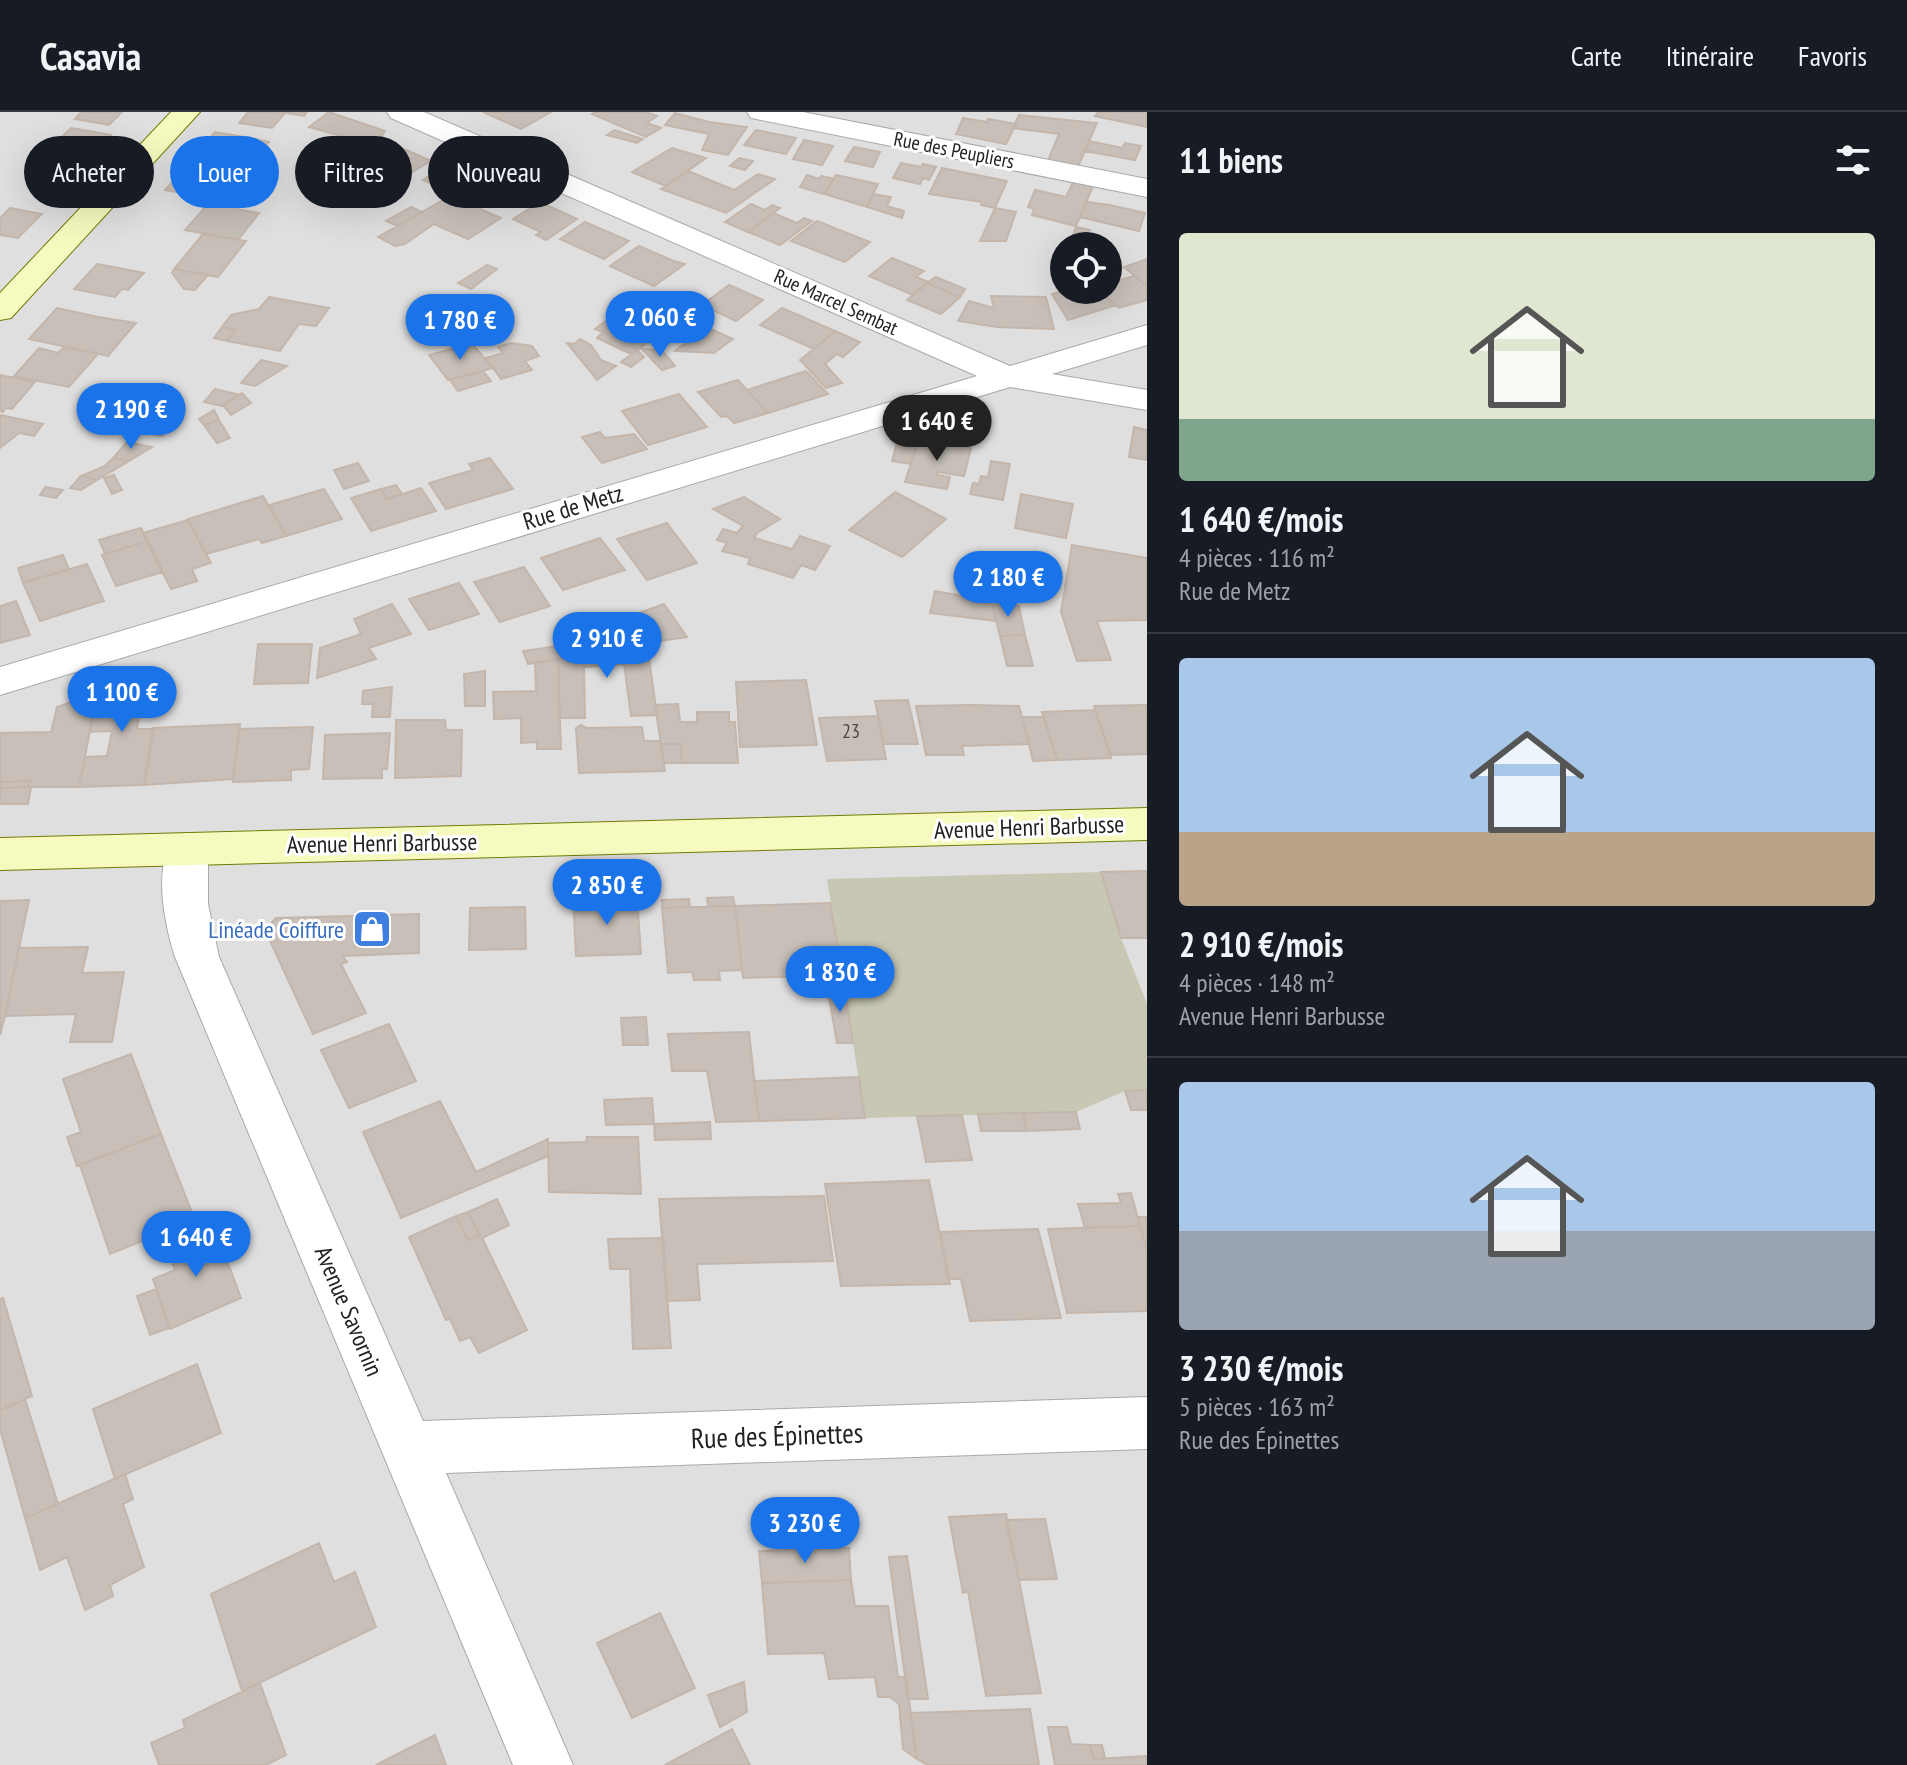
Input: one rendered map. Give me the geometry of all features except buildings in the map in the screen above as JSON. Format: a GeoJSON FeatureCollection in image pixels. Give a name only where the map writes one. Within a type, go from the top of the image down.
{"type":"FeatureCollection","features":[{"type":"Feature","properties":{"kind":"main road"},"geometry":{"type":"LineString","coordinates":[[0,311],[186,112]]}},
{"type":"Feature","properties":{"kind":"main road","name":"Avenue Henri Barbusse"},"geometry":{"type":"LineString","coordinates":[[0,854],[1147,824]]}},
{"type":"Feature","properties":{"kind":"street","name":"Rue Marcel Sembat"},"geometry":{"type":"LineString","coordinates":[[401,112],[1008,377]]}},
{"type":"Feature","properties":{"kind":"street","name":"Rue des Peupliers"},"geometry":{"type":"LineString","coordinates":[[761,112],[1147,188]]}},
{"type":"Feature","properties":{"kind":"street","name":"Rue de Metz"},"geometry":{"type":"LineString","coordinates":[[0,681],[1147,335]]}},
{"type":"Feature","properties":{"kind":"street"},"geometry":{"type":"LineString","coordinates":[[1008,377],[1147,400]]}},
{"type":"Feature","properties":{"kind":"street","name":"Avenue Savornin"},"geometry":{"type":"LineString","coordinates":[[187,849],[184,884],[187,928],[543,1765]]}},
{"type":"Feature","properties":{"kind":"street","name":"Rue des Épinettes"},"geometry":{"type":"LineString","coordinates":[[407,1448],[1147,1423]]}},
{"type":"Feature","properties":{"kind":"shaded area"},"geometry":{"type":"Polygon","coordinates":[[[0,112],[1147,112],[1147,1765],[0,1765],[0,112]]]}},
{"type":"Feature","properties":{"kind":"shaded area"},"geometry":{"type":"Polygon","coordinates":[[[1101,872],[1121,938],[1147,1004],[1147,1090],[1125,1091],[1076,1112],[865,1118],[827,879],[1101,872]]]}},
{"type":"Feature","properties":{"kind":"place","name":"Linéade Coiffure"},"geometry":{"type":"Point","coordinates":[372,929]}}]}
